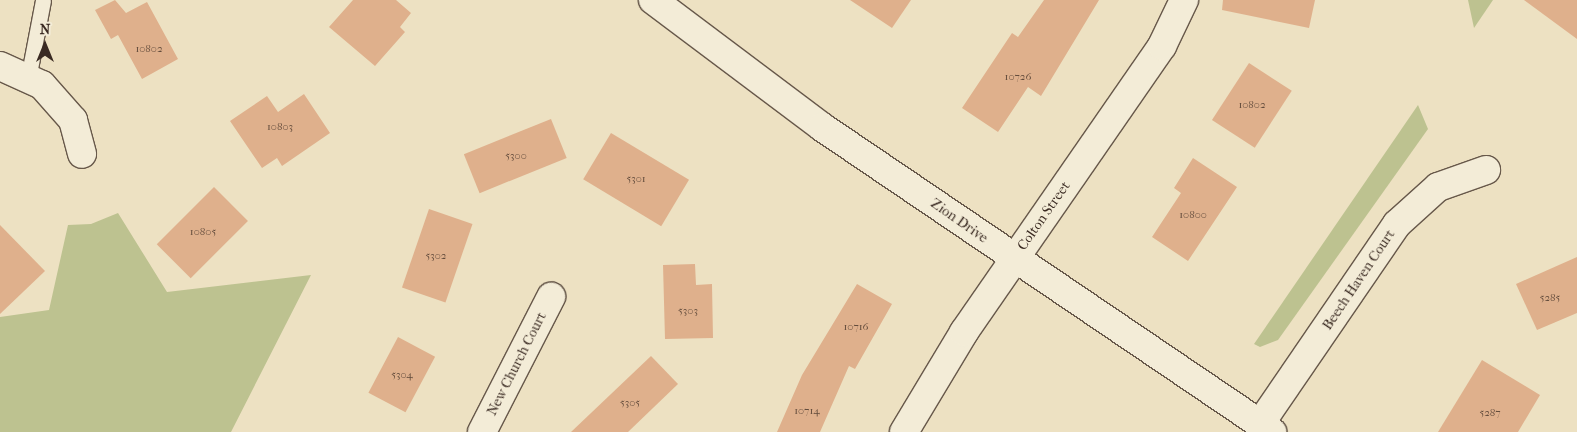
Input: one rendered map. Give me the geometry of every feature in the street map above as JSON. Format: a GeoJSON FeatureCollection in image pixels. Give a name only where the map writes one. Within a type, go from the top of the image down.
{"type":"FeatureCollection","features":[{"type":"Feature","properties":{"kind":"street","name":"Zion Drive"},"geometry":{"type":"LineString","coordinates":[[653,0],[822,127],[1014,260],[1266,428]]}},
{"type":"Feature","properties":{"kind":"street","name":"Colton Street"},"geometry":{"type":"LineString","coordinates":[[904,432],[1014,260],[1162,46],[1184,0]]}},
{"type":"Feature","properties":{"kind":"street"},"geometry":{"type":"LineString","coordinates":[[0,66],[42,85],[73,120],[82,154]]}},
{"type":"Feature","properties":{"kind":"street","name":"Beech Haven Court"},"geometry":{"type":"LineString","coordinates":[[1266,428],[1398,224],[1438,186],[1486,170]]}},
{"type":"Feature","properties":{"kind":"street","name":"New Church Court"},"geometry":{"type":"LineString","coordinates":[[482,432],[551,297]]}},
{"type":"Feature","properties":{"kind":"lane"},"geometry":{"type":"LineString","coordinates":[[28,79],[43,0]]}},
{"type":"Feature","properties":{"kind":"green space"},"geometry":{"type":"Polygon","coordinates":[[[1468,0],[1493,0],[1474,28],[1468,0]]]}},
{"type":"Feature","properties":{"kind":"green space"},"geometry":{"type":"Polygon","coordinates":[[[1418,105],[1428,129],[1278,340],[1260,347],[1254,344],[1418,105]]]}},
{"type":"Feature","properties":{"kind":"green space"},"geometry":{"type":"Polygon","coordinates":[[[118,213],[167,292],[311,275],[231,432],[0,432],[0,317],[49,310],[68,225],[91,224],[118,213]]]}},
{"type":"Feature","properties":{"kind":"building"},"geometry":{"type":"Polygon","coordinates":[[[115,0],[126,13],[147,2],[178,59],[142,79],[118,35],[111,39],[95,10],[115,0]]]}},
{"type":"Feature","properties":{"kind":"building"},"geometry":{"type":"Polygon","coordinates":[[[353,0],[396,0],[411,13],[400,27],[405,32],[375,66],[329,27],[353,0]]]}},
{"type":"Feature","properties":{"kind":"building"},"geometry":{"type":"Polygon","coordinates":[[[850,0],[911,0],[892,28],[850,0]]]}},
{"type":"Feature","properties":{"kind":"building"},"geometry":{"type":"Polygon","coordinates":[[[1044,0],[1099,0],[1041,96],[1028,87],[998,132],[962,108],[1012,33],[1018,37],[1044,0]]]}},
{"type":"Feature","properties":{"kind":"building"},"geometry":{"type":"Polygon","coordinates":[[[1223,0],[1315,0],[1309,28],[1222,10],[1223,0]]]}},
{"type":"Feature","properties":{"kind":"building"},"geometry":{"type":"Polygon","coordinates":[[[1524,0],[1577,0],[1577,39],[1524,0]]]}},
{"type":"Feature","properties":{"kind":"building"},"geometry":{"type":"Polygon","coordinates":[[[1249,63],[1292,91],[1255,148],[1212,120],[1249,63]]]}},
{"type":"Feature","properties":{"kind":"building"},"geometry":{"type":"Polygon","coordinates":[[[304,94],[330,133],[282,166],[277,158],[262,168],[230,121],[267,96],[278,112],[304,94]]]}},
{"type":"Feature","properties":{"kind":"building"},"geometry":{"type":"Polygon","coordinates":[[[551,119],[567,158],[480,193],[464,154],[551,119]]]}},
{"type":"Feature","properties":{"kind":"building"},"geometry":{"type":"Polygon","coordinates":[[[611,133],[689,180],[661,226],[583,179],[611,133]]]}},
{"type":"Feature","properties":{"kind":"building"},"geometry":{"type":"Polygon","coordinates":[[[1193,158],[1237,187],[1188,261],[1152,237],[1181,193],[1174,188],[1193,158]]]}},
{"type":"Feature","properties":{"kind":"building"},"geometry":{"type":"Polygon","coordinates":[[[214,187],[248,221],[191,278],[157,244],[214,187]]]}},
{"type":"Feature","properties":{"kind":"building"},"geometry":{"type":"Polygon","coordinates":[[[429,209],[472,224],[445,302],[402,287],[429,209]]]}},
{"type":"Feature","properties":{"kind":"building"},"geometry":{"type":"Polygon","coordinates":[[[0,225],[45,271],[0,314],[0,225]]]}},
{"type":"Feature","properties":{"kind":"building"},"geometry":{"type":"Polygon","coordinates":[[[1577,257],[1577,313],[1537,330],[1516,284],[1577,257]]]}},
{"type":"Feature","properties":{"kind":"building"},"geometry":{"type":"Polygon","coordinates":[[[695,264],[696,285],[712,284],[713,338],[665,339],[663,265],[695,264]]]}},
{"type":"Feature","properties":{"kind":"building"},"geometry":{"type":"Polygon","coordinates":[[[857,284],[892,304],[855,369],[849,366],[820,432],[777,432],[802,375],[857,284]]]}},
{"type":"Feature","properties":{"kind":"building"},"geometry":{"type":"Polygon","coordinates":[[[398,337],[435,357],[406,412],[368,393],[398,337]]]}},
{"type":"Feature","properties":{"kind":"building"},"geometry":{"type":"Polygon","coordinates":[[[651,356],[678,384],[628,432],[571,432],[651,356]]]}},
{"type":"Feature","properties":{"kind":"building"},"geometry":{"type":"Polygon","coordinates":[[[1482,360],[1540,395],[1518,432],[1438,432],[1482,360]]]}}]}
